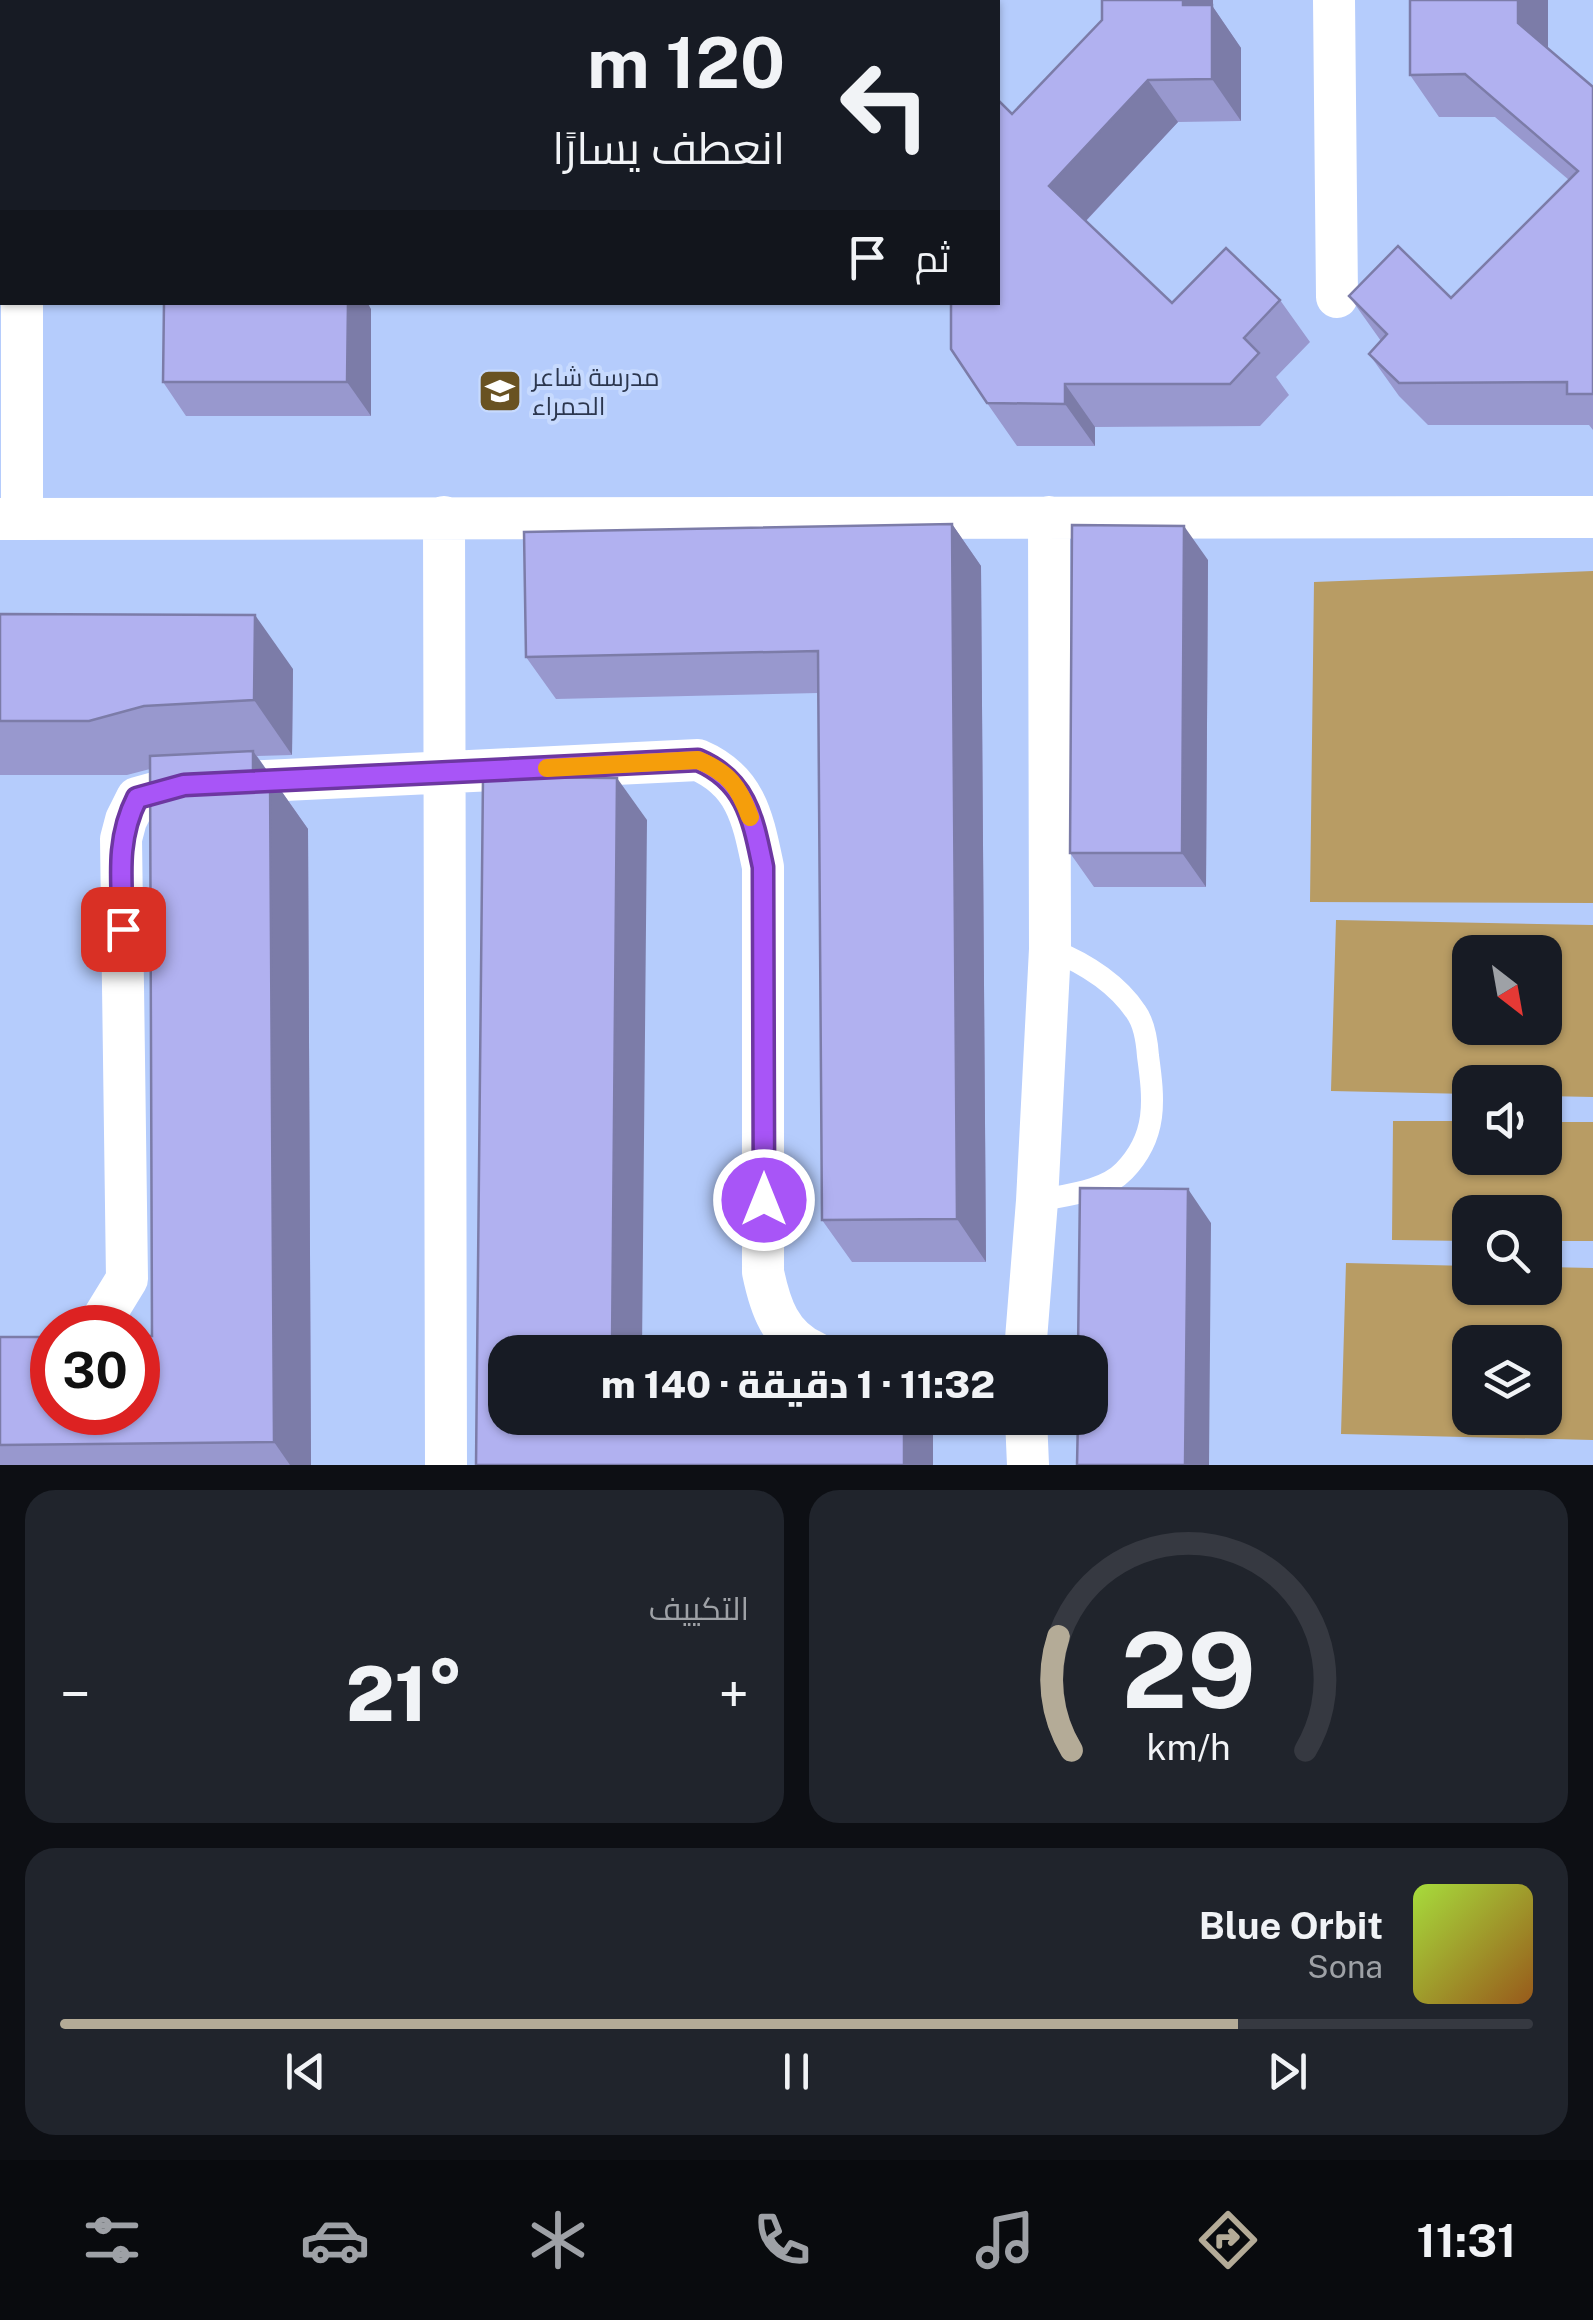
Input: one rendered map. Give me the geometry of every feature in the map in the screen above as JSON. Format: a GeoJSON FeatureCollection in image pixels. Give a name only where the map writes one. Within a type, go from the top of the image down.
{"type":"FeatureCollection","features":[{"type":"Feature","properties":{"kind":"street"},"geometry":{"type":"LineString","coordinates":[[1334,0],[1336,297]]}},
{"type":"Feature","properties":{"kind":"street"},"geometry":{"type":"LineString","coordinates":[[22,305],[11,518],[1593,517]]}},
{"type":"Feature","properties":{"kind":"street"},"geometry":{"type":"LineString","coordinates":[[444,517],[446,1465]]}},
{"type":"Feature","properties":{"kind":"street"},"geometry":{"type":"LineString","coordinates":[[1026,1335],[1050,949],[1049,517]]}},
{"type":"Feature","properties":{"kind":"street"},"geometry":{"type":"LineString","coordinates":[[111,1305],[127,1278],[121,840],[137,798],[184,785],[698,760],[717,768],[741,791],[763,867],[763,1272],[770,1308],[788,1335]]}},
{"type":"Feature","properties":{"kind":"street"},"geometry":{"type":"LineString","coordinates":[[1027,1435],[1028,1465]]}},
{"type":"Feature","properties":{"kind":"lane"},"geometry":{"type":"LineString","coordinates":[[1037,1201],[1093,1188],[1122,1174],[1144,1144],[1154,1105],[1146,1042],[1137,1013],[1107,981],[1076,960],[1050,949]]}},
{"type":"Feature","properties":{"kind":"shaded area"},"geometry":{"type":"Polygon","coordinates":[[[1593,571],[1593,903],[1310,902],[1314,582],[1593,571]]]}},
{"type":"Feature","properties":{"kind":"shaded area"},"geometry":{"type":"Polygon","coordinates":[[[1336,920],[1593,925],[1593,1097],[1562,1096],[1562,1065],[1452,1065],[1452,1094],[1331,1091],[1336,920]]]}},
{"type":"Feature","properties":{"kind":"shaded area"},"geometry":{"type":"Polygon","coordinates":[[[1393,1121],[1452,1121],[1452,1175],[1562,1175],[1562,1122],[1593,1122],[1593,1241],[1562,1241],[1562,1195],[1452,1195],[1452,1241],[1392,1240],[1393,1121]]]}},
{"type":"Feature","properties":{"kind":"shaded area"},"geometry":{"type":"Polygon","coordinates":[[[1346,1263],[1452,1266],[1452,1305],[1562,1305],[1562,1267],[1593,1268],[1593,1440],[1341,1434],[1346,1263]]]}},
{"type":"Feature","properties":{"kind":"building"},"geometry":{"type":"Polygon","coordinates":[[[1102,0],[1183,0],[1183,5],[1212,5],[1212,79],[1148,80],[1049,186],[1172,303],[1226,248],[1280,300],[1244,338],[1259,353],[1230,384],[1065,384],[1065,404],[987,403],[951,349],[951,305],[1000,305],[1000,102],[1012,114],[1102,20],[1102,0]]]}},
{"type":"Feature","properties":{"kind":"building"},"geometry":{"type":"Polygon","coordinates":[[[1410,0],[1518,0],[1518,23],[1593,87],[1593,394],[1567,394],[1567,382],[1399,383],[1369,354],[1387,334],[1349,296],[1398,246],[1451,298],[1578,171],[1465,74],[1410,75],[1410,0]]]}},
{"type":"Feature","properties":{"kind":"building"},"geometry":{"type":"Polygon","coordinates":[[[164,305],[348,305],[347,382],[163,382],[164,305]]]}},
{"type":"Feature","properties":{"kind":"building"},"geometry":{"type":"Polygon","coordinates":[[[952,524],[957,1219],[822,1220],[818,651],[526,657],[524,532],[952,524]]]}},
{"type":"Feature","properties":{"kind":"building"},"geometry":{"type":"Polygon","coordinates":[[[1072,525],[1184,526],[1182,853],[1070,853],[1072,525]]]}},
{"type":"Feature","properties":{"kind":"building"},"geometry":{"type":"Polygon","coordinates":[[[0,614],[255,615],[254,700],[144,706],[89,721],[0,721],[0,614]]]}},
{"type":"Feature","properties":{"kind":"building"},"geometry":{"type":"Polygon","coordinates":[[[253,751],[253,774],[270,774],[274,1442],[0,1445],[0,1337],[30,1337],[30,1435],[160,1435],[160,1305],[152,1305],[150,756],[253,751]]]}},
{"type":"Feature","properties":{"kind":"building"},"geometry":{"type":"Polygon","coordinates":[[[483,777],[617,778],[612,1335],[488,1335],[488,1435],[904,1435],[904,1465],[476,1465],[483,777]]]}},
{"type":"Feature","properties":{"kind":"building"},"geometry":{"type":"Polygon","coordinates":[[[1080,1188],[1188,1189],[1185,1465],[1077,1465],[1078,1435],[1108,1435],[1108,1335],[1078,1335],[1080,1188]]]}},
{"type":"Feature","properties":{"kind":"slow traffic"},"geometry":{"type":"LineString","coordinates":[[547,768],[698,760],[717,768],[741,791],[750,817]]}},
{"type":"Feature","properties":{"kind":"place","name":"مدرسة شاعر الحمراء"},"geometry":{"type":"Point","coordinates":[500,391]}},
{"type":"Feature","properties":{"kind":"route"},"geometry":{"type":"LineString","coordinates":[[123,929],[121,840],[126,820],[137,798],[184,785],[698,760],[717,768],[741,791],[763,867],[764,1200]]}}]}
